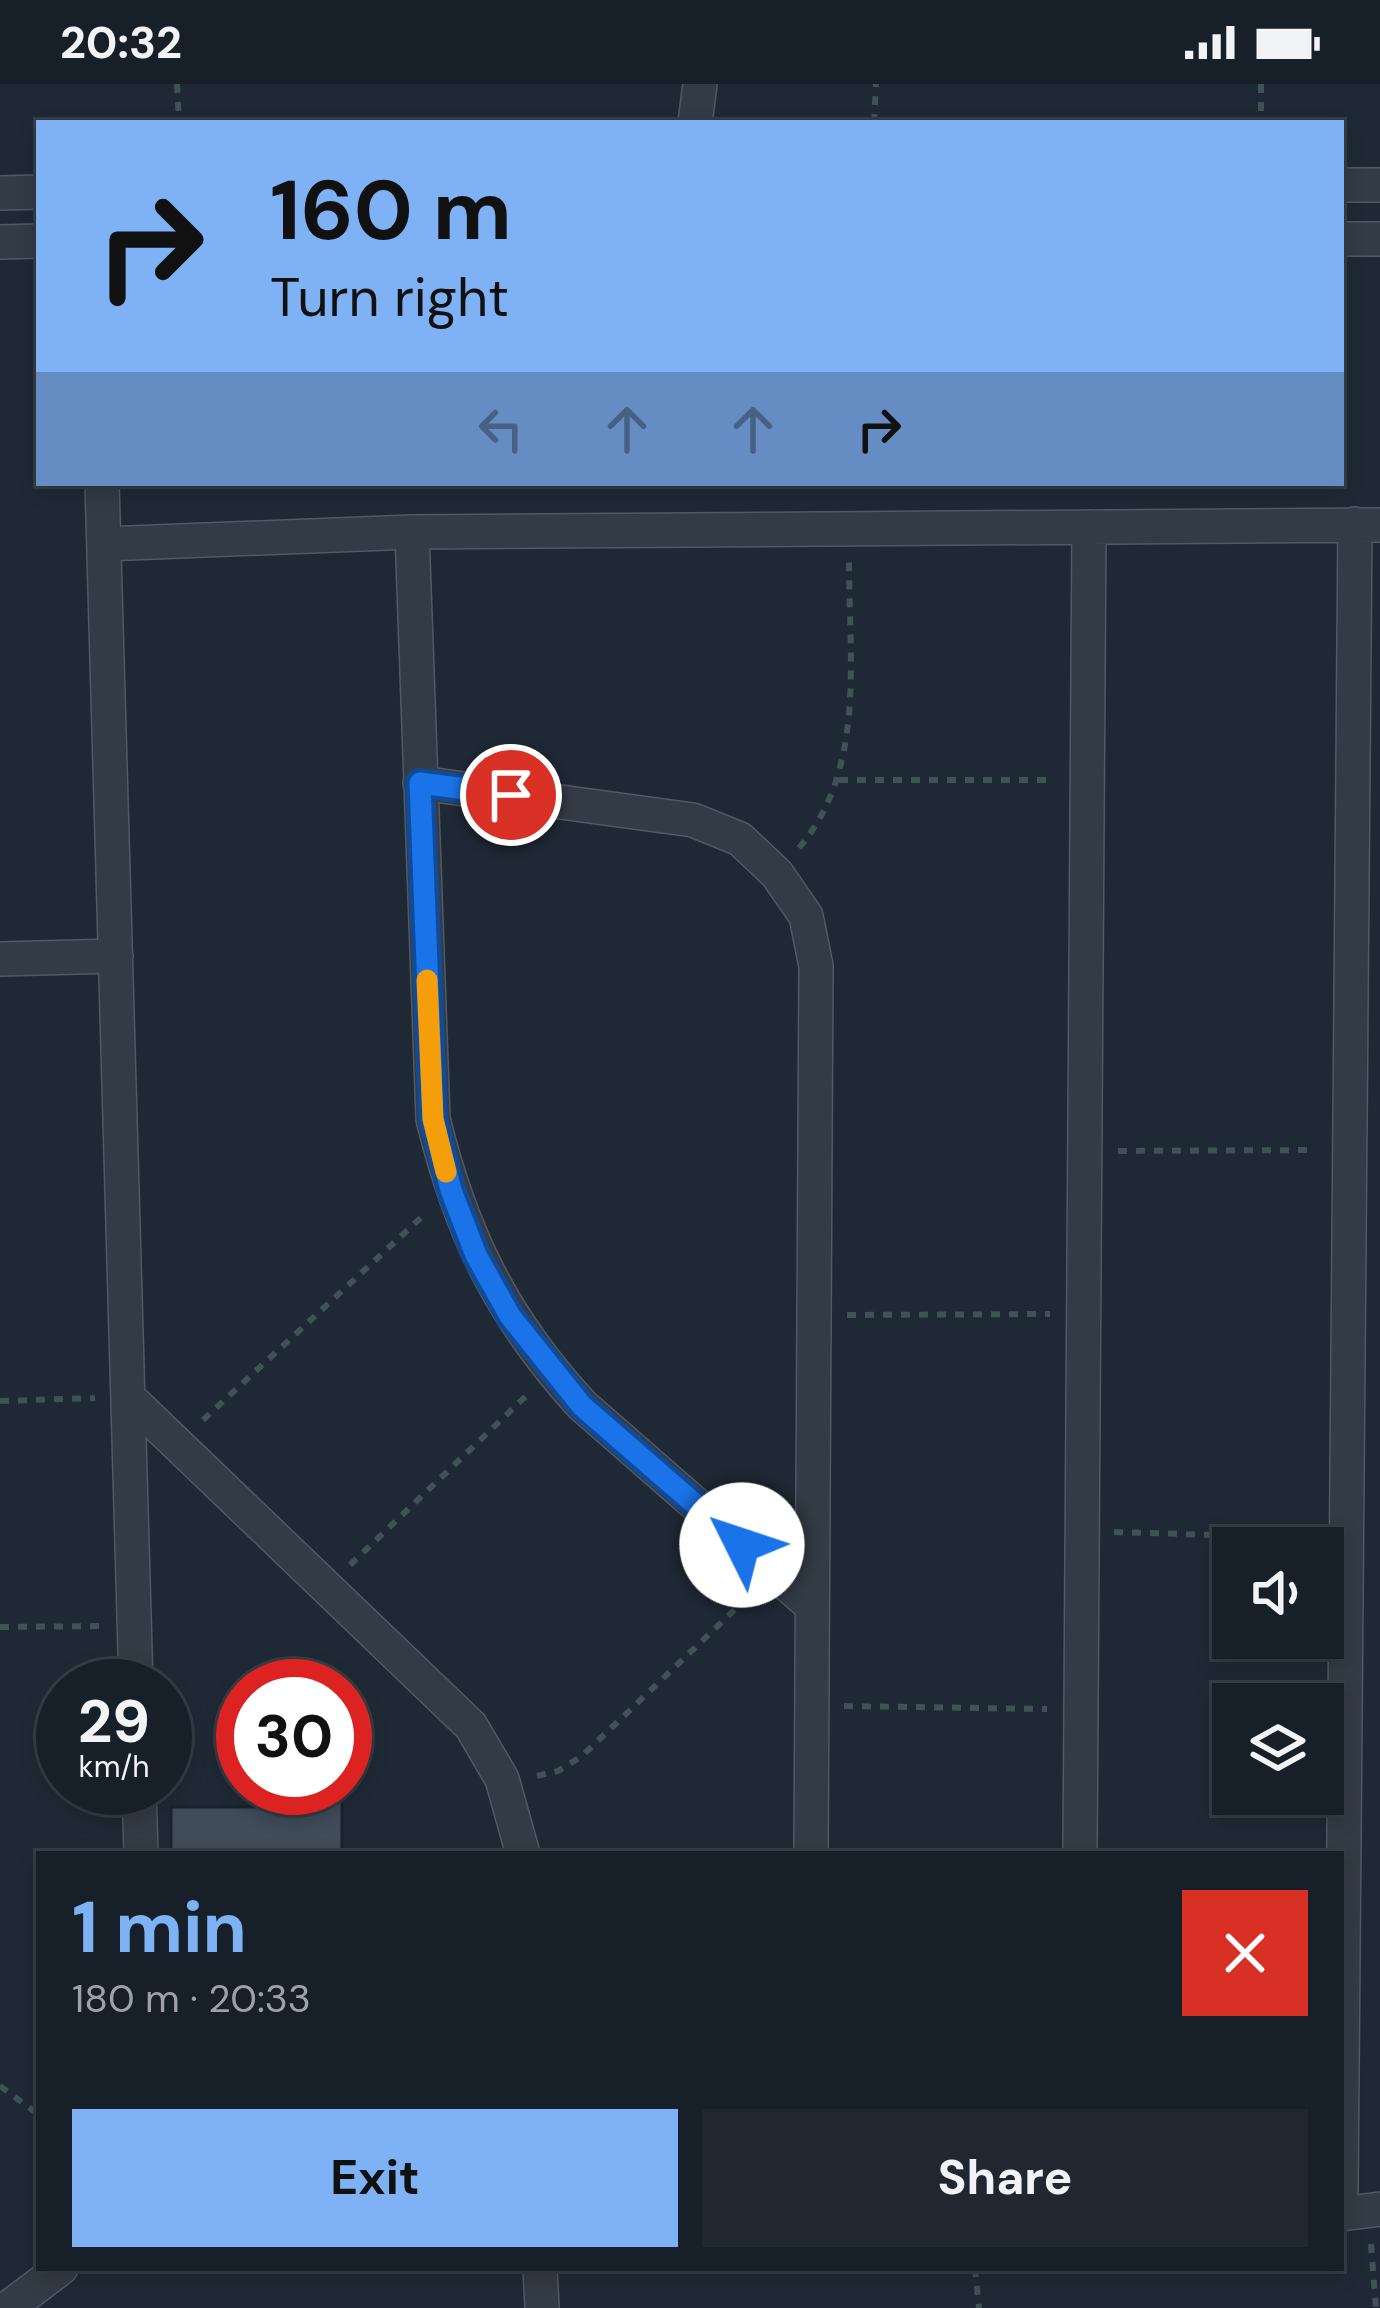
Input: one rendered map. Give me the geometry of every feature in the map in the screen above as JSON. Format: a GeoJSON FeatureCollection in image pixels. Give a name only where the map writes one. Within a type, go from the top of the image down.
{"type":"FeatureCollection","features":[{"type":"Feature","properties":{"kind":"street"},"geometry":{"type":"LineString","coordinates":[[695,120],[700,84]]}},
{"type":"Feature","properties":{"kind":"street"},"geometry":{"type":"LineString","coordinates":[[1344,184],[1380,185]]}},
{"type":"Feature","properties":{"kind":"street"},"geometry":{"type":"LineString","coordinates":[[0,193],[36,192]]}},
{"type":"Feature","properties":{"kind":"street"},"geometry":{"type":"LineString","coordinates":[[1344,238],[1380,239]]}},
{"type":"Feature","properties":{"kind":"street"},"geometry":{"type":"LineString","coordinates":[[0,242],[36,241]]}},
{"type":"Feature","properties":{"kind":"street"},"geometry":{"type":"LineString","coordinates":[[102,486],[136,1659]]}},
{"type":"Feature","properties":{"kind":"street"},"geometry":{"type":"LineString","coordinates":[[104,544],[412,532],[1368,525],[1350,1150],[1344,1865]]}},
{"type":"Feature","properties":{"kind":"street"},"geometry":{"type":"LineString","coordinates":[[1080,1851],[1089,527]]}},
{"type":"Feature","properties":{"kind":"street"},"geometry":{"type":"LineString","coordinates":[[412,532],[433,1119],[451,1190],[510,1316],[551,1372],[582,1406],[812,1606]]}},
{"type":"Feature","properties":{"kind":"street"},"geometry":{"type":"LineString","coordinates":[[420,783],[693,820],[740,839],[777,874],[806,916],[816,966],[811,1851]]}},
{"type":"Feature","properties":{"kind":"street"},"geometry":{"type":"LineString","coordinates":[[0,959],[116,956]]}},
{"type":"Feature","properties":{"kind":"street"},"geometry":{"type":"LineString","coordinates":[[128,1397],[471,1726],[502,1779],[523,1851]]}},
{"type":"Feature","properties":{"kind":"street"},"geometry":{"type":"LineString","coordinates":[[140,1815],[141,1851]]}},
{"type":"Feature","properties":{"kind":"street"},"geometry":{"type":"LineString","coordinates":[[8,2308],[57,2271]]}},
{"type":"Feature","properties":{"kind":"street"},"geometry":{"type":"LineString","coordinates":[[540,2271],[542,2308]]}},
{"type":"Feature","properties":{"kind":"path"},"geometry":{"type":"LineString","coordinates":[[177,84],[179,120]]}},
{"type":"Feature","properties":{"kind":"path"},"geometry":{"type":"LineString","coordinates":[[874,120],[876,84]]}},
{"type":"Feature","properties":{"kind":"path"},"geometry":{"type":"LineString","coordinates":[[1261,84],[1261,120]]}},
{"type":"Feature","properties":{"kind":"path"},"geometry":{"type":"LineString","coordinates":[[777,874],[815,830],[838,780],[849,730],[849,528]]}},
{"type":"Feature","properties":{"kind":"path"},"geometry":{"type":"LineString","coordinates":[[838,780],[1087,780]]}},
{"type":"Feature","properties":{"kind":"path"},"geometry":{"type":"LineString","coordinates":[[1085,1151],[1350,1150]]}},
{"type":"Feature","properties":{"kind":"path"},"geometry":{"type":"LineString","coordinates":[[176,1445],[451,1190]]}},
{"type":"Feature","properties":{"kind":"path"},"geometry":{"type":"LineString","coordinates":[[814,1316],[1083,1314]]}},
{"type":"Feature","properties":{"kind":"path"},"geometry":{"type":"LineString","coordinates":[[326,1588],[551,1372]]}},
{"type":"Feature","properties":{"kind":"path"},"geometry":{"type":"LineString","coordinates":[[0,1401],[128,1397]]}},
{"type":"Feature","properties":{"kind":"path"},"geometry":{"type":"LineString","coordinates":[[1082,1531],[1347,1539]]}},
{"type":"Feature","properties":{"kind":"path"},"geometry":{"type":"LineString","coordinates":[[502,1779],[558,1771],[582,1756],[773,1573]]}},
{"type":"Feature","properties":{"kind":"path"},"geometry":{"type":"LineString","coordinates":[[0,1628],[135,1626]]}},
{"type":"Feature","properties":{"kind":"path"},"geometry":{"type":"LineString","coordinates":[[811,1705],[1081,1710]]}},
{"type":"Feature","properties":{"kind":"path"},"geometry":{"type":"LineString","coordinates":[[0,2086],[36,2113]]}},
{"type":"Feature","properties":{"kind":"path"},"geometry":{"type":"LineString","coordinates":[[1363,2211],[1376,2308]]}},
{"type":"Feature","properties":{"kind":"path"},"geometry":{"type":"LineString","coordinates":[[975,2271],[979,2308]]}},
{"type":"Feature","properties":{"kind":"building"},"geometry":{"type":"Polygon","coordinates":[[[192,1807],[216,1807],[216,1815],[342,1815],[342,1851],[171,1851],[171,1815],[192,1815],[192,1807]]]}},
{"type":"Feature","properties":{"kind":"slow traffic"},"geometry":{"type":"LineString","coordinates":[[427,980],[433,1119],[446,1172]]}},
{"type":"Feature","properties":{"kind":"route"},"geometry":{"type":"LineString","coordinates":[[511,795],[420,783],[433,1119],[451,1190],[476,1255],[510,1316],[551,1372],[582,1406],[742,1545]]}}]}
